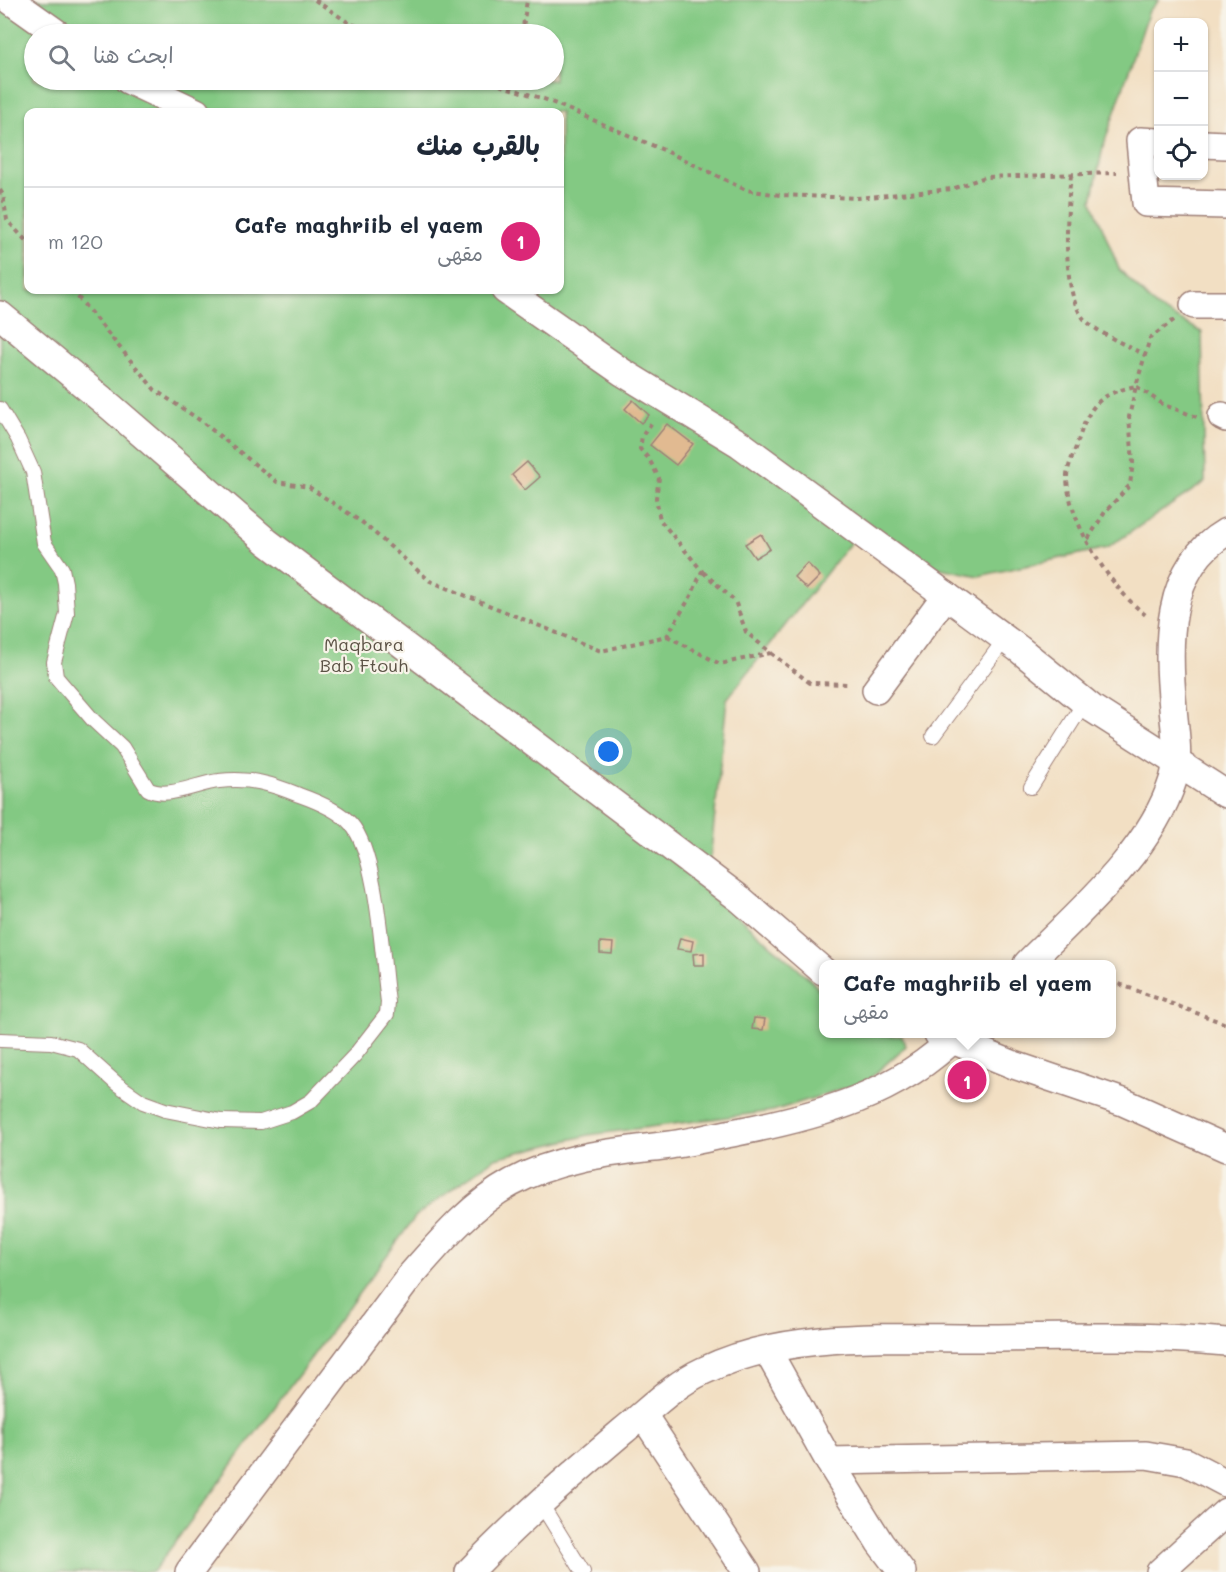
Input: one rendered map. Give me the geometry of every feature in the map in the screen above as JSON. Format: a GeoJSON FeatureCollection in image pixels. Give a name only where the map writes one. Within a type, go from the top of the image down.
{"type":"FeatureCollection","features":[{"type":"Feature","properties":{"kind":"street"},"geometry":{"type":"LineString","coordinates":[[10,0],[44,24]]}},
{"type":"Feature","properties":{"kind":"street"},"geometry":{"type":"LineString","coordinates":[[149,90],[188,108]]}},
{"type":"Feature","properties":{"kind":"street"},"geometry":{"type":"LineString","coordinates":[[1154,142],[1140,141],[1146,203],[1226,205]]}},
{"type":"Feature","properties":{"kind":"street"},"geometry":{"type":"LineString","coordinates":[[1208,144],[1226,145]]}},
{"type":"Feature","properties":{"kind":"street"},"geometry":{"type":"LineString","coordinates":[[511,294],[622,372],[740,444],[1005,639],[1084,703],[1226,794]]}},
{"type":"Feature","properties":{"kind":"street"},"geometry":{"type":"LineString","coordinates":[[1194,305],[1226,305]]}},
{"type":"Feature","properties":{"kind":"street"},"geometry":{"type":"LineString","coordinates":[[0,315],[111,407],[267,542],[760,914],[819,967]]}},
{"type":"Feature","properties":{"kind":"street"},"geometry":{"type":"LineString","coordinates":[[1031,960],[1085,908],[1137,846],[1167,796],[1176,763],[1168,660],[1169,632],[1187,572],[1198,553],[1226,532]]}},
{"type":"Feature","properties":{"kind":"street"},"geometry":{"type":"LineString","coordinates":[[876,690],[946,595]]}},
{"type":"Feature","properties":{"kind":"street"},"geometry":{"type":"LineString","coordinates":[[189,1572],[294,1435],[411,1275],[448,1234],[492,1195],[513,1182],[565,1162],[786,1123],[824,1112],[884,1089],[947,1038]]}},
{"type":"Feature","properties":{"kind":"street"},"geometry":{"type":"LineString","coordinates":[[953,1038],[1014,1065],[1123,1102],[1226,1148]]}},
{"type":"Feature","properties":{"kind":"street"},"geometry":{"type":"LineString","coordinates":[[480,1568],[540,1502],[680,1384],[722,1362],[795,1344],[884,1339],[1051,1337],[1226,1342]]}},
{"type":"Feature","properties":{"kind":"street"},"geometry":{"type":"LineString","coordinates":[[767,1350],[830,1461],[880,1543],[902,1572]]}},
{"type":"Feature","properties":{"kind":"street"},"geometry":{"type":"LineString","coordinates":[[643,1415],[747,1572]]}},
{"type":"Feature","properties":{"kind":"street"},"geometry":{"type":"LineString","coordinates":[[830,1461],[1146,1455],[1186,1461],[1226,1483]]}},
{"type":"Feature","properties":{"kind":"street"},"geometry":{"type":"LineString","coordinates":[[1160,1572],[1226,1512]]}},
{"type":"Feature","properties":{"kind":"lane"},"geometry":{"type":"LineString","coordinates":[[0,409],[18,439],[33,472],[44,543],[62,569],[65,583],[67,614],[54,662],[56,678],[93,720],[123,747],[148,789],[153,792],[165,792],[219,781],[255,780],[319,802],[350,822],[361,837],[370,867],[388,1002],[387,1014],[355,1055],[311,1101],[292,1112],[261,1122],[221,1121],[165,1110],[143,1102],[117,1084],[78,1049],[51,1042],[0,1040]]}},
{"type":"Feature","properties":{"kind":"lane"},"geometry":{"type":"LineString","coordinates":[[933,736],[1005,639]]}},
{"type":"Feature","properties":{"kind":"lane"},"geometry":{"type":"LineString","coordinates":[[1032,787],[1084,703]]}},
{"type":"Feature","properties":{"kind":"lane"},"geometry":{"type":"LineString","coordinates":[[540,1502],[583,1572]]}},
{"type":"Feature","properties":{"kind":"path"},"geometry":{"type":"LineString","coordinates":[[315,0],[352,24]]}},
{"type":"Feature","properties":{"kind":"path"},"geometry":{"type":"LineString","coordinates":[[523,24],[527,0]]}},
{"type":"Feature","properties":{"kind":"path"},"geometry":{"type":"LineString","coordinates":[[514,90],[544,99],[668,152],[746,190],[780,195],[857,198],[952,189],[985,177],[1143,172]]}},
{"type":"Feature","properties":{"kind":"path"},"geometry":{"type":"LineString","coordinates":[[1071,175],[1066,225],[1073,304],[1086,321],[1145,355]]}},
{"type":"Feature","properties":{"kind":"path"},"geometry":{"type":"LineString","coordinates":[[0,190],[7,220],[24,239]]}},
{"type":"Feature","properties":{"kind":"path"},"geometry":{"type":"LineString","coordinates":[[75,294],[155,390],[201,422],[277,482],[309,487],[354,517],[430,581],[601,651],[667,636],[720,664],[771,653]]}},
{"type":"Feature","properties":{"kind":"path"},"geometry":{"type":"LineString","coordinates":[[1088,539],[1105,512],[1130,485],[1133,462],[1129,417],[1150,338],[1194,305]]}},
{"type":"Feature","properties":{"kind":"path"},"geometry":{"type":"LineString","coordinates":[[1169,632],[1138,609],[1100,564],[1071,507],[1067,474],[1087,414],[1111,392],[1137,386],[1164,405],[1194,417],[1224,417]]}},
{"type":"Feature","properties":{"kind":"path"},"geometry":{"type":"LineString","coordinates":[[669,400],[642,436],[640,449],[649,459],[659,478],[656,498],[660,520],[702,572],[735,601],[746,632],[771,653],[810,682],[838,682],[876,690]]}},
{"type":"Feature","properties":{"kind":"path"},"geometry":{"type":"LineString","coordinates":[[667,636],[702,572]]}},
{"type":"Feature","properties":{"kind":"path"},"geometry":{"type":"LineString","coordinates":[[1116,983],[1226,1024]]}},
{"type":"Feature","properties":{"kind":"green space","name":"Maqbara Bab Ftouh"},"geometry":{"type":"Polygon","coordinates":[[[0,0],[1159,0],[1149,11],[1103,147],[1092,201],[1119,269],[1156,307],[1202,332],[1205,482],[1107,548],[979,576],[920,564],[866,523],[727,699],[707,890],[819,989],[819,1038],[903,1038],[906,1046],[867,1081],[773,1111],[589,1135],[495,1158],[416,1216],[153,1572],[0,1572],[0,0]]]}},
{"type":"Feature","properties":{"kind":"building"},"geometry":{"type":"Polygon","coordinates":[[[633,400],[649,415],[641,423],[625,409],[633,400]]]}},
{"type":"Feature","properties":{"kind":"building"},"geometry":{"type":"Polygon","coordinates":[[[667,424],[693,444],[676,465],[650,445],[667,424]]]}},
{"type":"Feature","properties":{"kind":"building"},"geometry":{"type":"Polygon","coordinates":[[[527,462],[540,477],[525,490],[512,475],[527,462]]]}},
{"type":"Feature","properties":{"kind":"building"},"geometry":{"type":"Polygon","coordinates":[[[761,534],[770,549],[755,558],[745,544],[761,534]]]}},
{"type":"Feature","properties":{"kind":"building"},"geometry":{"type":"Polygon","coordinates":[[[807,563],[820,576],[807,589],[794,577],[807,563]]]}},
{"type":"Feature","properties":{"kind":"building"},"geometry":{"type":"Polygon","coordinates":[[[680,938],[693,941],[691,951],[677,949],[680,938]]]}},
{"type":"Feature","properties":{"kind":"building"},"geometry":{"type":"Polygon","coordinates":[[[600,942],[613,943],[612,954],[600,953],[600,942]]]}},
{"type":"Feature","properties":{"kind":"building"},"geometry":{"type":"Polygon","coordinates":[[[704,953],[704,965],[694,965],[693,954],[704,953]]]}},
{"type":"Feature","properties":{"kind":"building"},"geometry":{"type":"Polygon","coordinates":[[[754,1018],[765,1019],[763,1030],[752,1029],[754,1018]]]}},
{"type":"Feature","properties":{"kind":"place","name":"Cafe maghriib el yaem"},"geometry":{"type":"Point","coordinates":[967,1080]}}]}
